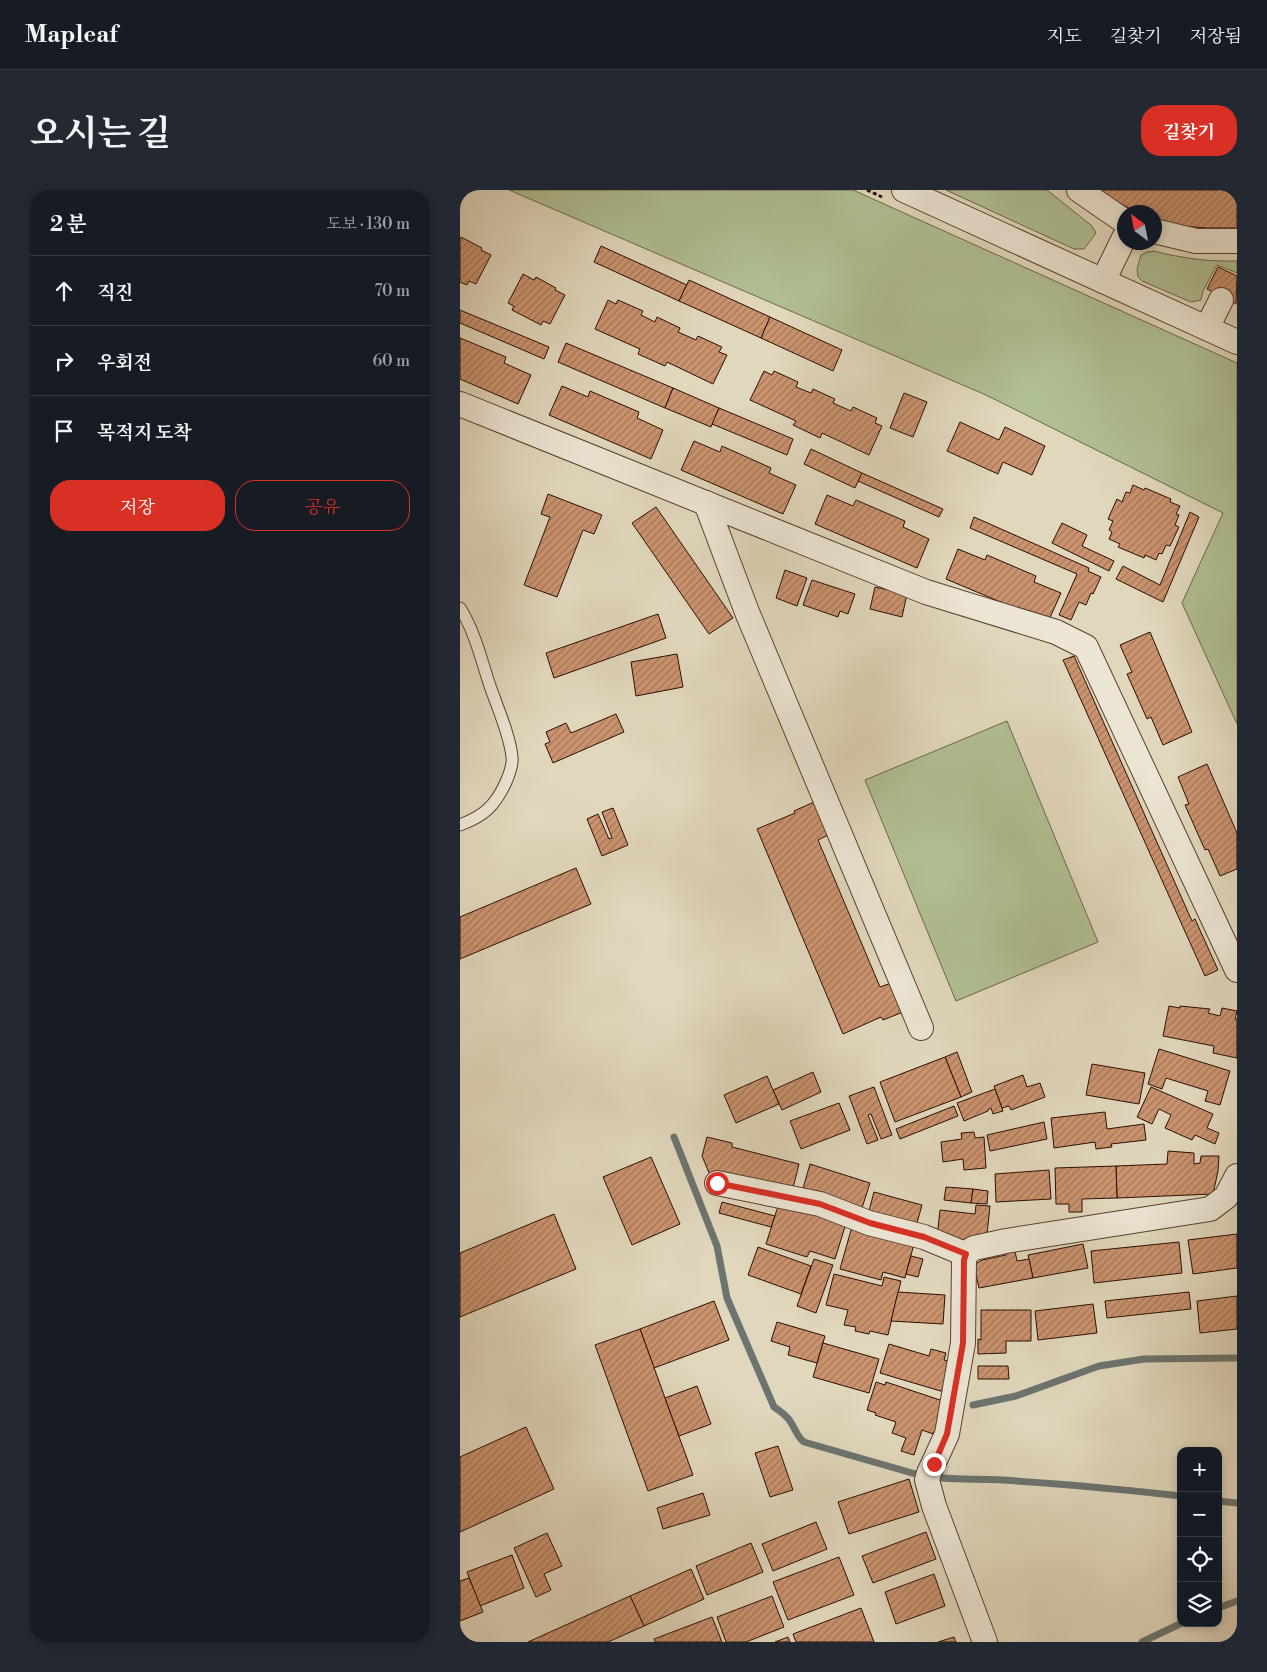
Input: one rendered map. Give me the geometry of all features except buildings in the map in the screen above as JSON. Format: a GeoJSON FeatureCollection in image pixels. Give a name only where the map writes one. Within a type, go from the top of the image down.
{"type":"FeatureCollection","features":[{"type":"Feature","properties":{"kind":"street"},"geometry":{"type":"LineString","coordinates":[[904,190],[1237,342]]}},
{"type":"Feature","properties":{"kind":"street"},"geometry":{"type":"LineString","coordinates":[[1079,190],[1117,216]]}},
{"type":"Feature","properties":{"kind":"street"},"geometry":{"type":"LineString","coordinates":[[1162,233],[1196,242],[1237,241]]}},
{"type":"Feature","properties":{"kind":"street"},"geometry":{"type":"LineString","coordinates":[[1103,281],[1118,250]]}},
{"type":"Feature","properties":{"kind":"street"},"geometry":{"type":"LineString","coordinates":[[1207,328],[1221,300]]}},
{"type":"Feature","properties":{"kind":"street"},"geometry":{"type":"LineString","coordinates":[[460,404],[926,592],[1056,632],[1086,647],[1237,970]]}},
{"type":"Feature","properties":{"kind":"street"},"geometry":{"type":"LineString","coordinates":[[706,504],[747,612],[921,1028]]}},
{"type":"Feature","properties":{"kind":"street"},"geometry":{"type":"LineString","coordinates":[[986,1642],[934,1506],[928,1477],[947,1434],[963,1343],[964,1260],[966,1254],[974,1248],[1006,1242],[1210,1209],[1226,1197],[1237,1176]]}},
{"type":"Feature","properties":{"kind":"street"},"geometry":{"type":"LineString","coordinates":[[717,1183],[820,1204],[870,1223],[924,1237],[966,1254]]}},
{"type":"Feature","properties":{"kind":"lane"},"geometry":{"type":"LineString","coordinates":[[460,608],[476,645],[504,726],[512,757],[510,774],[500,796],[477,819],[460,825]]}},
{"type":"Feature","properties":{"kind":"green space"},"geometry":{"type":"Polygon","coordinates":[[[509,190],[853,190],[1237,363],[1237,724],[1182,603],[1223,513],[986,395],[509,190]]]}},
{"type":"Feature","properties":{"kind":"green space"},"geometry":{"type":"Polygon","coordinates":[[[946,190],[1047,190],[1092,226],[1096,233],[1084,249],[1074,249],[946,190]]]}},
{"type":"Feature","properties":{"kind":"green space"},"geometry":{"type":"Polygon","coordinates":[[[1154,251],[1195,259],[1237,261],[1237,273],[1217,265],[1203,291],[1201,300],[1191,302],[1142,281],[1138,277],[1137,269],[1141,255],[1154,251]]]}},
{"type":"Feature","properties":{"kind":"green space"},"geometry":{"type":"Polygon","coordinates":[[[1007,721],[1098,942],[956,1001],[865,780],[1007,721]]]}},
{"type":"Feature","properties":{"kind":"waterway"},"geometry":{"type":"LineString","coordinates":[[674,1137],[717,1246],[727,1298],[774,1407],[783,1413],[804,1442],[929,1477],[1047,1483],[1177,1496]]}},
{"type":"Feature","properties":{"kind":"waterway"},"geometry":{"type":"LineString","coordinates":[[973,1405],[1016,1396],[1099,1366],[1144,1359],[1237,1358]]}},
{"type":"Feature","properties":{"kind":"waterway"},"geometry":{"type":"LineString","coordinates":[[1222,1501],[1237,1503]]}},
{"type":"Feature","properties":{"kind":"waterway"},"geometry":{"type":"LineString","coordinates":[[1222,1607],[1237,1601]]}},
{"type":"Feature","properties":{"kind":"waterway"},"geometry":{"type":"LineString","coordinates":[[1142,1642],[1177,1625]]}},
{"type":"Feature","properties":{"kind":"route"},"geometry":{"type":"LineString","coordinates":[[717,1183],[820,1204],[870,1223],[924,1237],[966,1254],[964,1260],[963,1343],[947,1434],[934,1464]]}}]}
